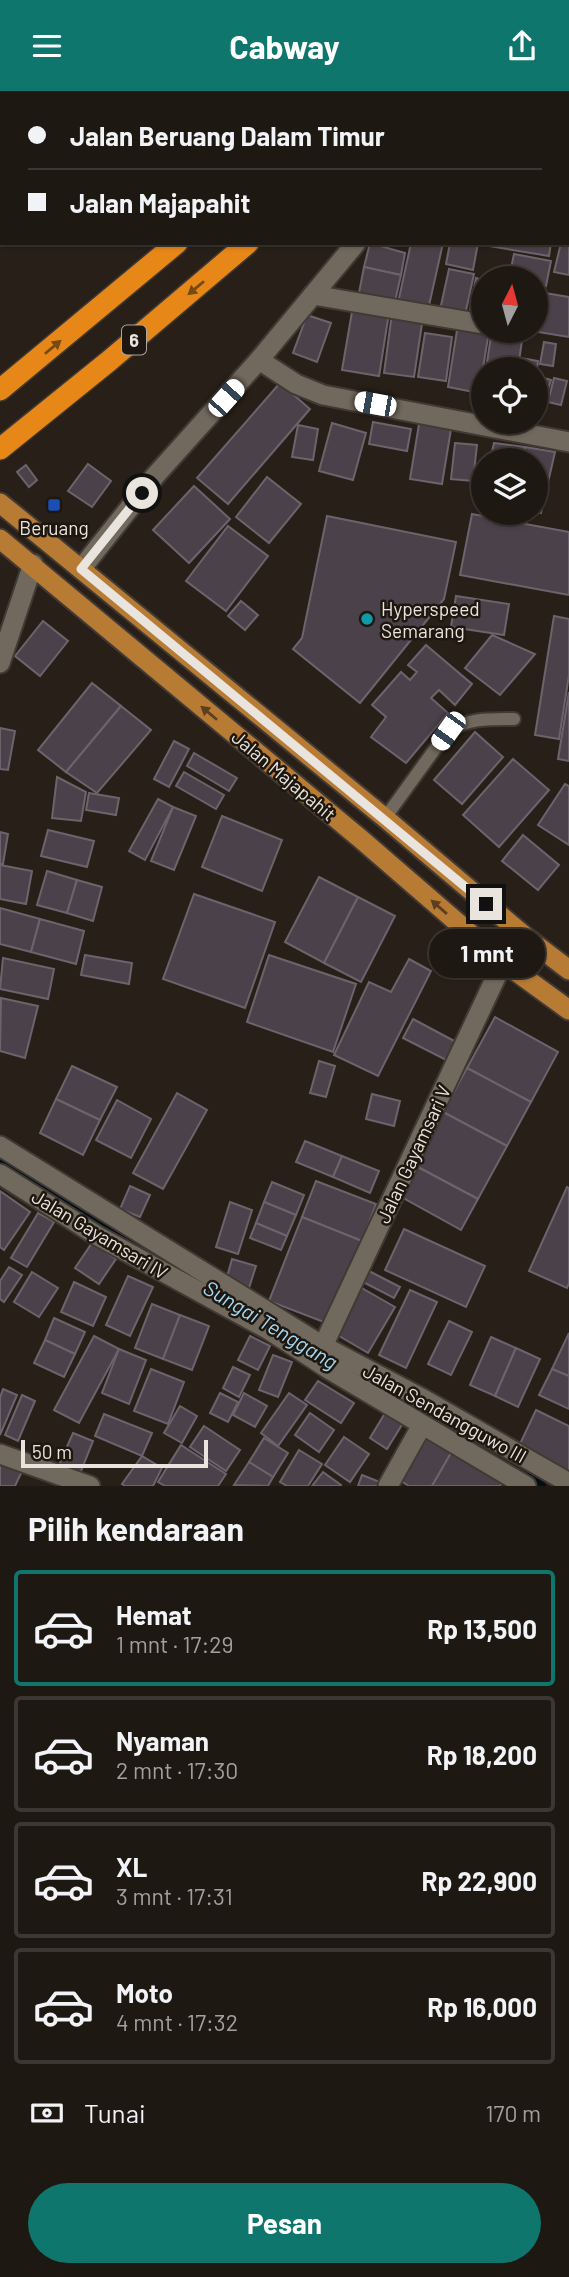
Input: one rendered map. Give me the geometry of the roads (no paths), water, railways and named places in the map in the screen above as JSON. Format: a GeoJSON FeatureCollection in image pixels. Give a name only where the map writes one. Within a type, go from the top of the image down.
{"type":"FeatureCollection","features":[{"type":"Feature","properties":{"kind":"highway","name":"6"},"geometry":{"type":"LineString","coordinates":[[0,390],[175,245]]}},
{"type":"Feature","properties":{"kind":"highway","name":"6"},"geometry":{"type":"LineString","coordinates":[[0,449],[246,245]]}},
{"type":"Feature","properties":{"kind":"main road","name":"Jalan Majapahit"},"geometry":{"type":"LineString","coordinates":[[0,503],[569,970]]}},
{"type":"Feature","properties":{"kind":"main road","name":"Jalan Majapahit"},"geometry":{"type":"LineString","coordinates":[[0,539],[352,831],[503,963],[569,1010]]}},
{"type":"Feature","properties":{"kind":"street"},"geometry":{"type":"LineString","coordinates":[[81,569],[155,476],[259,360],[354,245]]}},
{"type":"Feature","properties":{"kind":"street"},"geometry":{"type":"LineString","coordinates":[[313,295],[471,322]]}},
{"type":"Feature","properties":{"kind":"street"},"geometry":{"type":"LineString","coordinates":[[259,360],[296,384],[323,395],[569,442]]}},
{"type":"Feature","properties":{"kind":"street"},"geometry":{"type":"LineString","coordinates":[[0,663],[33,564]]}},
{"type":"Feature","properties":{"kind":"street","name":"Jalan Gayamsari V"},"geometry":{"type":"LineString","coordinates":[[323,1346],[503,963]]}},
{"type":"Feature","properties":{"kind":"street","name":"Jalan Sendangguwo III"},"geometry":{"type":"LineString","coordinates":[[0,1146],[323,1346],[425,1400],[569,1483]]}},
{"type":"Feature","properties":{"kind":"street","name":"Jalan Gayamsari IV"},"geometry":{"type":"LineString","coordinates":[[0,1174],[96,1235],[269,1330],[327,1368],[526,1486]]}},
{"type":"Feature","properties":{"kind":"street"},"geometry":{"type":"LineString","coordinates":[[388,1486],[422,1425]]}},
{"type":"Feature","properties":{"kind":"street"},"geometry":{"type":"LineString","coordinates":[[0,1454],[90,1486]]}},
{"type":"Feature","properties":{"kind":"lane"},"geometry":{"type":"LineString","coordinates":[[385,818],[448,731],[461,723],[483,719],[514,719]]}},
{"type":"Feature","properties":{"kind":"waterway","name":"Sungai Tenggang"},"geometry":{"type":"LineString","coordinates":[[0,1162],[203,1283]]}},
{"type":"Feature","properties":{"kind":"waterway","name":"Sungai Tenggang"},"geometry":{"type":"LineString","coordinates":[[527,1477],[542,1486]]}},
{"type":"Feature","properties":{"kind":"place","name":"Beruang"},"geometry":{"type":"Point","coordinates":[54,505]}},
{"type":"Feature","properties":{"kind":"place","name":"Hyperspeed Semarang"},"geometry":{"type":"Point","coordinates":[367,619]}}]}
